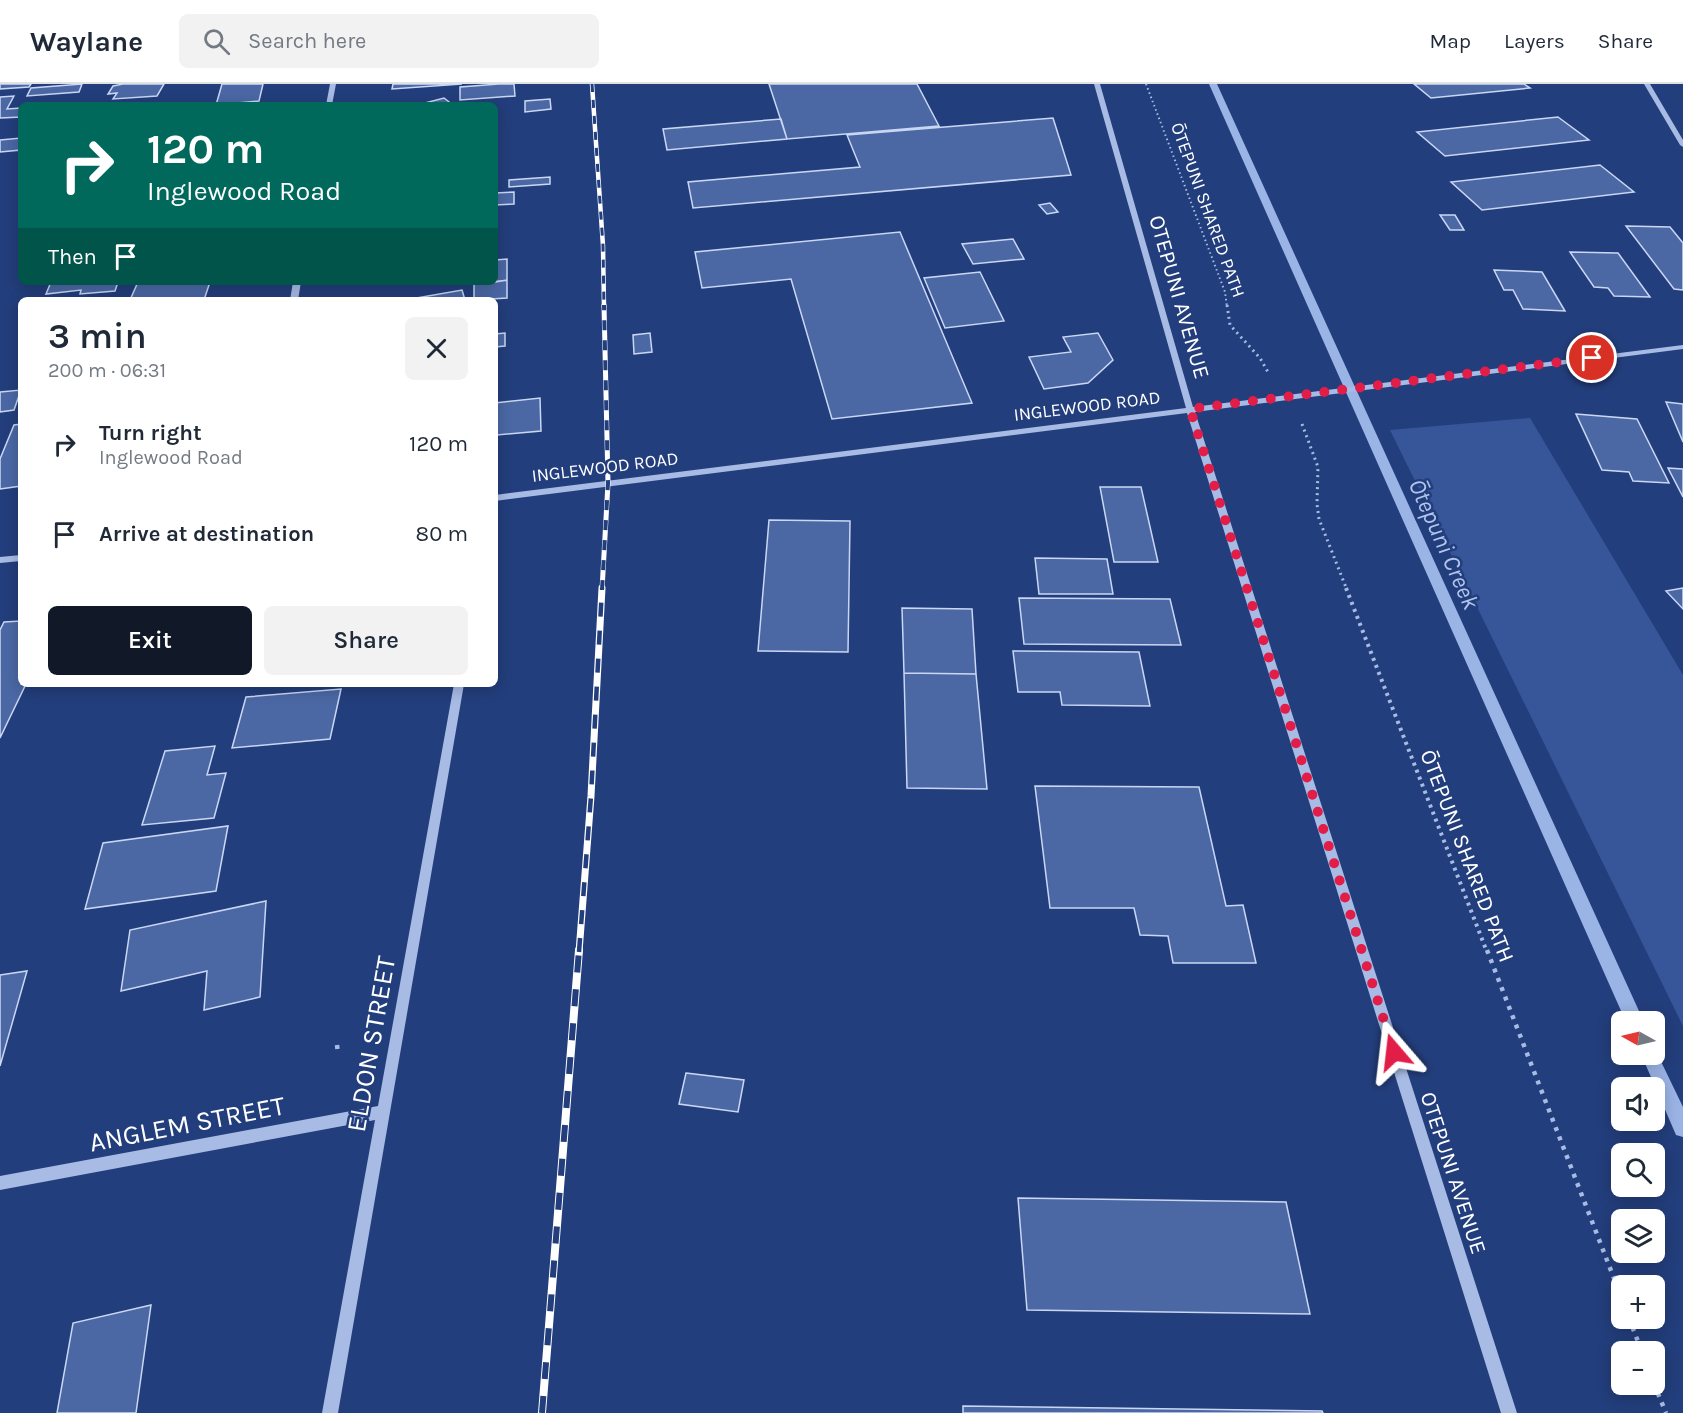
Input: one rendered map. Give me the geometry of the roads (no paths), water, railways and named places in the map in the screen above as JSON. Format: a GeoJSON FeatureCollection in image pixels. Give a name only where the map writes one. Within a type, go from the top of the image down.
{"type":"FeatureCollection","features":[{"type":"Feature","properties":{"kind":"street"},"geometry":{"type":"LineString","coordinates":[[330,102],[333,84]]}},
{"type":"Feature","properties":{"kind":"street","name":"OTEPUNI AVENUE"},"geometry":{"type":"LineString","coordinates":[[1097,84],[1190,409],[1509,1413]]}},
{"type":"Feature","properties":{"kind":"street"},"geometry":{"type":"LineString","coordinates":[[1647,84],[1683,145]]}},
{"type":"Feature","properties":{"kind":"street","name":"INGLEWOOD ROAD"},"geometry":{"type":"LineString","coordinates":[[498,498],[1683,347]]}},
{"type":"Feature","properties":{"kind":"street"},"geometry":{"type":"LineString","coordinates":[[0,560],[18,558]]}},
{"type":"Feature","properties":{"kind":"street","name":"ELDON STREET"},"geometry":{"type":"LineString","coordinates":[[330,1413],[458,687]]}},
{"type":"Feature","properties":{"kind":"street","name":"ANGLEM STREET"},"geometry":{"type":"LineString","coordinates":[[0,1183],[383,1113]]}},
{"type":"Feature","properties":{"kind":"waterway","name":"Ōtepuni Creek"},"geometry":{"type":"LineString","coordinates":[[1213,84],[1630,1011]]}},
{"type":"Feature","properties":{"kind":"waterway","name":"Ōtepuni Creek"},"geometry":{"type":"LineString","coordinates":[[1655,1065],[1683,1128]]}},
{"type":"Feature","properties":{"kind":"railway"},"geometry":{"type":"LineString","coordinates":[[592,84],[603,246],[604,307]]}},
{"type":"Feature","properties":{"kind":"railway"},"geometry":{"type":"LineString","coordinates":[[602,590],[608,483],[604,305]]}},
{"type":"Feature","properties":{"kind":"railway"},"geometry":{"type":"LineString","coordinates":[[579,952],[591,796],[602,588]]}},
{"type":"Feature","properties":{"kind":"railway"},"geometry":{"type":"LineString","coordinates":[[542,1413],[579,950]]}}]}
